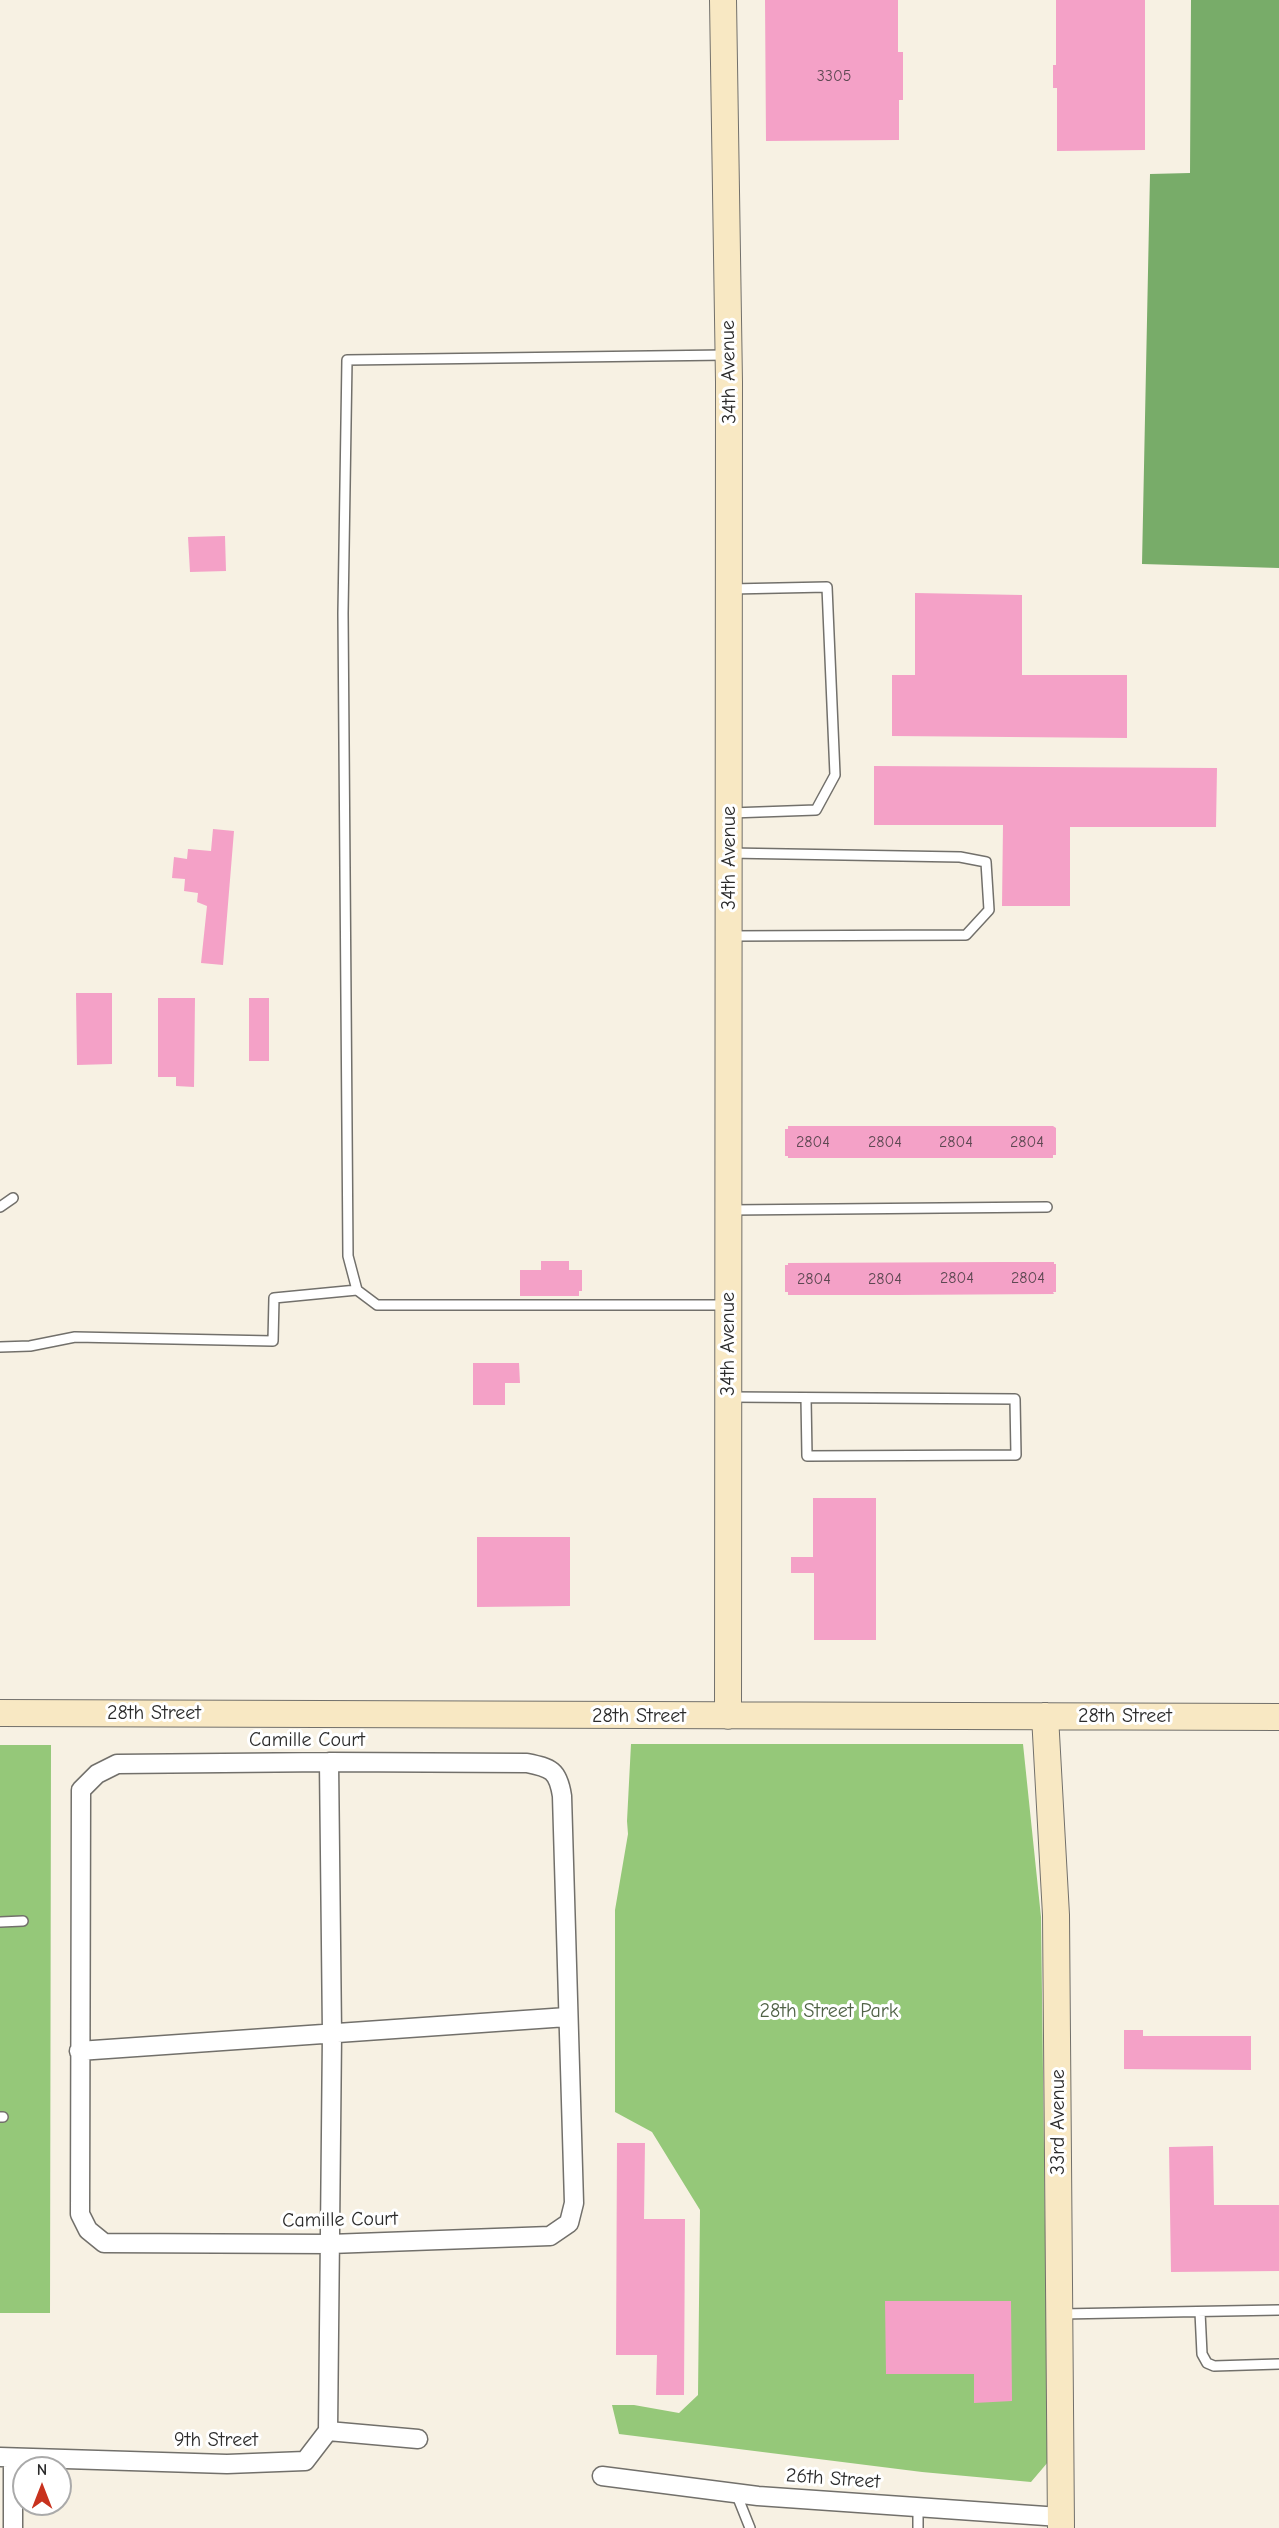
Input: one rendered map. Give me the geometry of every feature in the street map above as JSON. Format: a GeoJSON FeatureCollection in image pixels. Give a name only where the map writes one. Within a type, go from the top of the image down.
{"type":"FeatureCollection","features":[{"type":"Feature","properties":{"kind":"street","name":"34th Avenue"},"geometry":{"type":"LineString","coordinates":[[723,0],[729,355],[728,1716]]}},
{"type":"Feature","properties":{"kind":"street","name":"28th Street"},"geometry":{"type":"LineString","coordinates":[[0,1713],[1279,1716]]}},
{"type":"Feature","properties":{"kind":"street","name":"33rd Avenue"},"geometry":{"type":"LineString","coordinates":[[1045,1716],[1056,1915],[1060,2522]]}},
{"type":"Feature","properties":{"kind":"street","name":"Camille Court"},"geometry":{"type":"LineString","coordinates":[[328,1762],[527,1763],[548,1768],[559,1779],[562,1796],[574,2203],[568,2223],[550,2236],[330,2244],[104,2243],[88,2230],[80,2214],[81,1790],[96,1774],[117,1764],[328,1762]]}},
{"type":"Feature","properties":{"kind":"street"},"geometry":{"type":"LineString","coordinates":[[328,1762],[332,2034],[328,2431],[418,2439]]}},
{"type":"Feature","properties":{"kind":"street"},"geometry":{"type":"LineString","coordinates":[[79,2051],[567,2017]]}},
{"type":"Feature","properties":{"kind":"street","name":"9th Street"},"geometry":{"type":"LineString","coordinates":[[7,2457],[227,2464],[305,2461],[328,2431]]}},
{"type":"Feature","properties":{"kind":"street"},"geometry":{"type":"LineString","coordinates":[[7,2457],[13,2528]]}},
{"type":"Feature","properties":{"kind":"street","name":"26th Street"},"geometry":{"type":"LineString","coordinates":[[602,2476],[736,2493],[918,2507],[1060,2522]]}},
{"type":"Feature","properties":{"kind":"lane"},"geometry":{"type":"LineString","coordinates":[[729,355],[347,360],[343,613],[348,1256],[357,1290],[377,1305],[729,1305]]}},
{"type":"Feature","properties":{"kind":"lane"},"geometry":{"type":"LineString","coordinates":[[729,589],[827,587],[835,775],[816,810],[729,813]]}},
{"type":"Feature","properties":{"kind":"lane"},"geometry":{"type":"LineString","coordinates":[[729,853],[960,857],[986,862],[989,910],[966,935],[729,936]]}},
{"type":"Feature","properties":{"kind":"lane"},"geometry":{"type":"LineString","coordinates":[[0,1207],[13,1198]]}},
{"type":"Feature","properties":{"kind":"lane"},"geometry":{"type":"LineString","coordinates":[[729,1210],[1047,1207]]}},
{"type":"Feature","properties":{"kind":"lane"},"geometry":{"type":"LineString","coordinates":[[0,1347],[30,1346],[75,1337],[273,1341],[274,1298],[357,1290]]}},
{"type":"Feature","properties":{"kind":"lane"},"geometry":{"type":"LineString","coordinates":[[728,1397],[1015,1399],[1016,1455],[807,1456],[806,1398]]}},
{"type":"Feature","properties":{"kind":"lane"},"geometry":{"type":"LineString","coordinates":[[0,1922],[23,1922]]}},
{"type":"Feature","properties":{"kind":"lane"},"geometry":{"type":"LineString","coordinates":[[1059,2314],[1279,2310]]}},
{"type":"Feature","properties":{"kind":"lane"},"geometry":{"type":"LineString","coordinates":[[1200,2312],[1202,2354],[1207,2363],[1214,2366],[1279,2364]]}},
{"type":"Feature","properties":{"kind":"lane"},"geometry":{"type":"LineString","coordinates":[[736,2493],[750,2528]]}},
{"type":"Feature","properties":{"kind":"lane"},"geometry":{"type":"LineString","coordinates":[[918,2507],[918,2528]]}},
{"type":"Feature","properties":{"kind":"green space"},"geometry":{"type":"Polygon","coordinates":[[[1191,0],[1279,0],[1279,568],[1142,564],[1150,174],[1190,173],[1191,0]]]}},
{"type":"Feature","properties":{"kind":"green space","name":"28th Street Park"},"geometry":{"type":"Polygon","coordinates":[[[631,1744],[1023,1744],[1041,1917],[1048,2462],[1031,2482],[922,2472],[619,2434],[612,2405],[634,2405],[679,2413],[698,2395],[700,2210],[652,2132],[615,2112],[615,1910],[628,1834],[631,1744]]]}},
{"type":"Feature","properties":{"kind":"green space"},"geometry":{"type":"Polygon","coordinates":[[[0,1745],[51,1745],[50,2313],[0,2313],[0,1745]]]}},
{"type":"Feature","properties":{"kind":"building"},"geometry":{"type":"Polygon","coordinates":[[[765,0],[898,0],[898,52],[903,52],[903,100],[899,100],[899,140],[766,141],[765,0]]]}},
{"type":"Feature","properties":{"kind":"building"},"geometry":{"type":"Polygon","coordinates":[[[1056,0],[1145,0],[1145,150],[1057,151],[1057,88],[1053,88],[1053,65],[1056,65],[1056,0]]]}},
{"type":"Feature","properties":{"kind":"building"},"geometry":{"type":"Polygon","coordinates":[[[225,536],[226,571],[190,572],[188,537],[225,536]]]}},
{"type":"Feature","properties":{"kind":"building"},"geometry":{"type":"Polygon","coordinates":[[[915,593],[1022,595],[1022,675],[1127,675],[1127,738],[892,736],[892,675],[915,675],[915,593]]]}},
{"type":"Feature","properties":{"kind":"building"},"geometry":{"type":"Polygon","coordinates":[[[874,766],[1217,768],[1216,827],[1070,827],[1070,906],[1002,906],[1003,825],[874,825],[874,766]]]}},
{"type":"Feature","properties":{"kind":"building"},"geometry":{"type":"Polygon","coordinates":[[[213,829],[234,831],[223,965],[201,963],[207,906],[197,902],[198,893],[184,891],[185,879],[172,878],[174,857],[187,859],[188,849],[211,851],[213,829]]]}},
{"type":"Feature","properties":{"kind":"building"},"geometry":{"type":"Polygon","coordinates":[[[76,993],[112,993],[112,1064],[77,1065],[76,993]]]}},
{"type":"Feature","properties":{"kind":"building"},"geometry":{"type":"Polygon","coordinates":[[[158,998],[195,998],[194,1087],[176,1086],[176,1077],[158,1077],[158,998]]]}},
{"type":"Feature","properties":{"kind":"building"},"geometry":{"type":"Polygon","coordinates":[[[249,998],[269,998],[269,1061],[249,1061],[249,998]]]}},
{"type":"Feature","properties":{"kind":"building"},"geometry":{"type":"Polygon","coordinates":[[[788,1126],[1053,1126],[1056,1128],[1056,1155],[1053,1155],[1053,1158],[788,1158],[785,1156],[785,1129],[788,1129],[788,1126]]]}},
{"type":"Feature","properties":{"kind":"building"},"geometry":{"type":"Polygon","coordinates":[[[541,1261],[569,1261],[569,1270],[582,1270],[582,1291],[579,1291],[579,1296],[520,1296],[520,1270],[541,1270],[541,1261]]]}},
{"type":"Feature","properties":{"kind":"building"},"geometry":{"type":"Polygon","coordinates":[[[1054,1262],[1056,1264],[1056,1292],[1053,1292],[1054,1294],[788,1295],[788,1292],[785,1292],[785,1265],[788,1263],[1054,1262]]]}},
{"type":"Feature","properties":{"kind":"building"},"geometry":{"type":"Polygon","coordinates":[[[473,1363],[519,1363],[520,1383],[505,1383],[505,1405],[473,1405],[473,1363]]]}},
{"type":"Feature","properties":{"kind":"building"},"geometry":{"type":"Polygon","coordinates":[[[813,1498],[876,1498],[876,1640],[814,1640],[814,1573],[791,1573],[791,1557],[813,1557],[813,1498]]]}},
{"type":"Feature","properties":{"kind":"building"},"geometry":{"type":"Polygon","coordinates":[[[477,1537],[570,1537],[570,1606],[477,1607],[477,1537]]]}},
{"type":"Feature","properties":{"kind":"building"},"geometry":{"type":"Polygon","coordinates":[[[1124,2030],[1143,2030],[1143,2036],[1251,2036],[1251,2070],[1124,2069],[1124,2030]]]}},
{"type":"Feature","properties":{"kind":"building"},"geometry":{"type":"Polygon","coordinates":[[[617,2143],[645,2143],[644,2219],[685,2219],[684,2395],[656,2395],[657,2355],[616,2355],[617,2143]]]}},
{"type":"Feature","properties":{"kind":"building"},"geometry":{"type":"Polygon","coordinates":[[[1213,2146],[1214,2205],[1279,2205],[1279,2271],[1171,2272],[1169,2147],[1213,2146]]]}},
{"type":"Feature","properties":{"kind":"building"},"geometry":{"type":"Polygon","coordinates":[[[885,2301],[1011,2301],[1012,2401],[974,2403],[974,2374],[886,2374],[885,2301]]]}}]}
